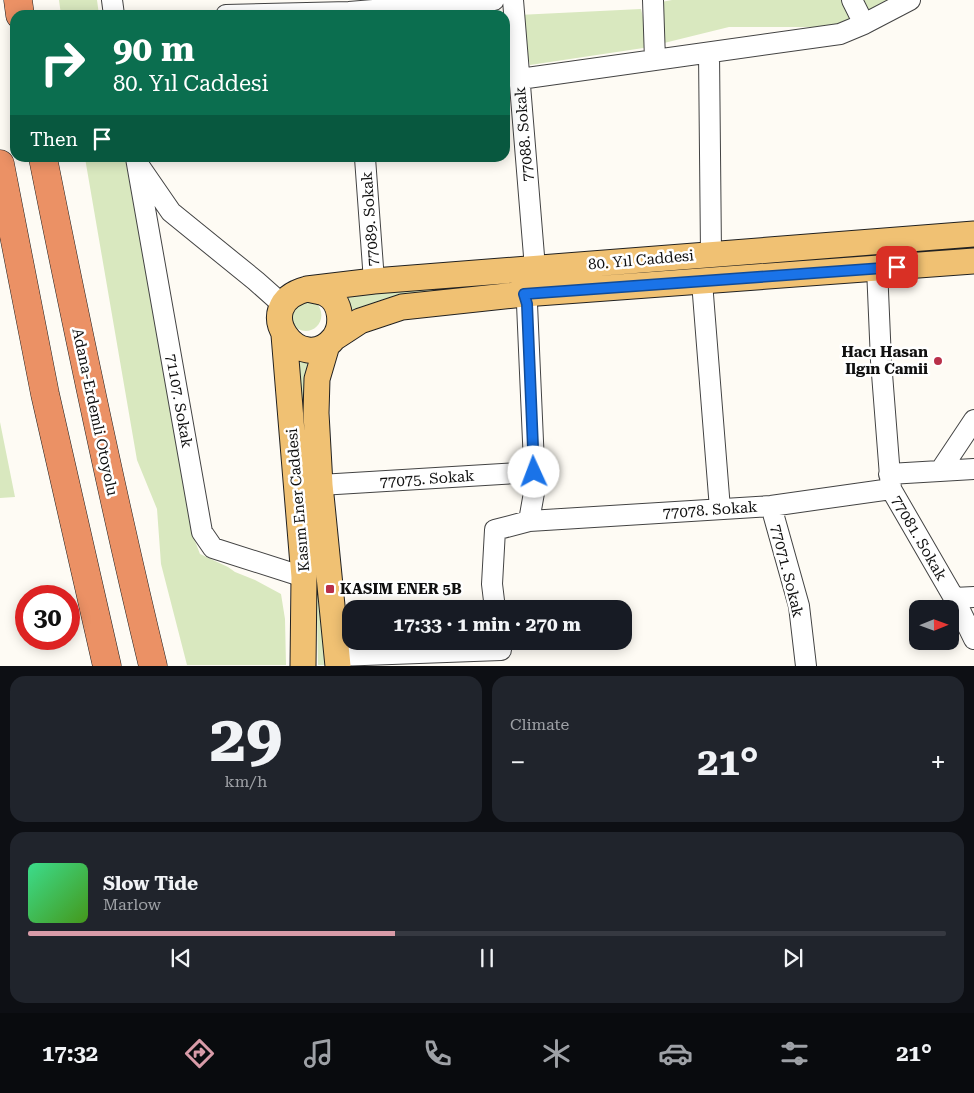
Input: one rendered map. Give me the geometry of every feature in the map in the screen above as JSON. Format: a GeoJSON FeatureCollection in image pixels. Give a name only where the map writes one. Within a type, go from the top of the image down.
{"type":"FeatureCollection","features":[{"type":"Feature","properties":{"kind":"highway","name":"Adana-Erdemli Otoyolu"},"geometry":{"type":"LineString","coordinates":[[44,162],[108,472],[153,666]]}},
{"type":"Feature","properties":{"kind":"highway"},"geometry":{"type":"LineString","coordinates":[[0,164],[45,394],[107,666]]}},
{"type":"Feature","properties":{"kind":"highway"},"geometry":{"type":"LineString","coordinates":[[108,472],[164,639],[171,666]]}},
{"type":"Feature","properties":{"kind":"main road","name":"80. Yıl Caddesi"},"geometry":{"type":"LineString","coordinates":[[308,289],[374,281],[974,234]]}},
{"type":"Feature","properties":{"kind":"main road","name":"80. Yıl Caddesi"},"geometry":{"type":"LineString","coordinates":[[330,341],[360,321],[402,307],[524,294],[974,261]]}},
{"type":"Feature","properties":{"kind":"main road"},"geometry":{"type":"LineString","coordinates":[[308,289],[326,294],[334,301],[340,319],[338,329],[330,341],[318,349],[308,350],[298,348],[284,335],[280,325],[280,315],[283,305],[293,294],[308,289]]}},
{"type":"Feature","properties":{"kind":"main road","name":"Kasım Ener Caddesi"},"geometry":{"type":"LineString","coordinates":[[284,335],[314,551],[335,662]]}},
{"type":"Feature","properties":{"kind":"main road","name":"Kasım Ener Caddesi"},"geometry":{"type":"LineString","coordinates":[[303,666],[304,577],[314,551],[320,485],[316,413],[317,379],[330,341]]}},
{"type":"Feature","properties":{"kind":"main road"},"geometry":{"type":"LineString","coordinates":[[312,666],[311,579],[314,551]]}},
{"type":"Feature","properties":{"kind":"street"},"geometry":{"type":"LineString","coordinates":[[382,10],[494,0]]}},
{"type":"Feature","properties":{"kind":"street","name":"77088. Sokak"},"geometry":{"type":"LineString","coordinates":[[513,0],[511,52],[520,79],[535,268]]}},
{"type":"Feature","properties":{"kind":"street"},"geometry":{"type":"LineString","coordinates":[[653,0],[655,60]]}},
{"type":"Feature","properties":{"kind":"street"},"geometry":{"type":"LineString","coordinates":[[852,0],[864,24]]}},
{"type":"Feature","properties":{"kind":"street"},"geometry":{"type":"LineString","coordinates":[[520,79],[840,34],[910,0]]}},
{"type":"Feature","properties":{"kind":"street"},"geometry":{"type":"LineString","coordinates":[[272,10],[309,6],[332,10]]}},
{"type":"Feature","properties":{"kind":"street"},"geometry":{"type":"LineString","coordinates":[[709,53],[712,254]]}},
{"type":"Feature","properties":{"kind":"street","name":"71107. Sokak"},"geometry":{"type":"LineString","coordinates":[[137,162],[202,532],[213,548],[304,577]]}},
{"type":"Feature","properties":{"kind":"street"},"geometry":{"type":"LineString","coordinates":[[138,162],[171,212],[283,305]]}},
{"type":"Feature","properties":{"kind":"street","name":"77089. Sokak"},"geometry":{"type":"LineString","coordinates":[[365,162],[374,281]]}},
{"type":"Feature","properties":{"kind":"street"},"geometry":{"type":"LineString","coordinates":[[877,268],[881,361],[890,482]]}},
{"type":"Feature","properties":{"kind":"street"},"geometry":{"type":"LineString","coordinates":[[702,282],[720,509]]}},
{"type":"Feature","properties":{"kind":"street"},"geometry":{"type":"LineString","coordinates":[[524,294],[527,304],[535,487],[529,521]]}},
{"type":"Feature","properties":{"kind":"street"},"geometry":{"type":"LineString","coordinates":[[940,471],[974,420]]}},
{"type":"Feature","properties":{"kind":"street","name":"77078. Sokak"},"geometry":{"type":"LineString","coordinates":[[494,600],[492,584],[494,530],[529,521],[771,506],[940,471],[974,468]]}},
{"type":"Feature","properties":{"kind":"street","name":"77075. Sokak"},"geometry":{"type":"LineString","coordinates":[[320,485],[534,472]]}},
{"type":"Feature","properties":{"kind":"street","name":"77081. Sokak"},"geometry":{"type":"LineString","coordinates":[[890,482],[954,598],[974,639]]}},
{"type":"Feature","properties":{"kind":"street","name":"77071. Sokak"},"geometry":{"type":"LineString","coordinates":[[771,506],[799,606],[806,666]]}},
{"type":"Feature","properties":{"kind":"street"},"geometry":{"type":"LineString","coordinates":[[954,598],[974,597]]}},
{"type":"Feature","properties":{"kind":"street"},"geometry":{"type":"LineString","coordinates":[[335,662],[502,652]]}},
{"type":"Feature","properties":{"kind":"green space"},"geometry":{"type":"Polygon","coordinates":[[[59,0],[97,0],[98,10],[60,10],[59,0]]]}},
{"type":"Feature","properties":{"kind":"green space"},"geometry":{"type":"Polygon","coordinates":[[[672,0],[843,0],[853,22],[840,27],[729,27],[664,43],[656,3],[672,0]]]}},
{"type":"Feature","properties":{"kind":"green space"},"geometry":{"type":"Polygon","coordinates":[[[862,0],[892,0],[868,13],[862,0]]]}},
{"type":"Feature","properties":{"kind":"green space"},"geometry":{"type":"Polygon","coordinates":[[[641,9],[650,47],[530,65],[518,15],[641,9]]]}},
{"type":"Feature","properties":{"kind":"green space"},"geometry":{"type":"Polygon","coordinates":[[[86,162],[126,162],[195,541],[200,554],[281,594],[285,619],[286,665],[187,665],[161,564],[157,509],[137,460],[86,162]]]}},
{"type":"Feature","properties":{"kind":"green space"},"geometry":{"type":"Polygon","coordinates":[[[974,244],[974,253],[351,315],[347,293],[974,244]]]}},
{"type":"Feature","properties":{"kind":"green space"},"geometry":{"type":"Polygon","coordinates":[[[315,301],[320,309],[320,322],[310,330],[304,331],[297,328],[291,322],[294,302],[315,301]]]}},
{"type":"Feature","properties":{"kind":"green space"},"geometry":{"type":"Polygon","coordinates":[[[297,351],[317,354],[327,665],[318,665],[317,620],[302,455],[297,351]]]}},
{"type":"Feature","properties":{"kind":"green space"},"geometry":{"type":"Polygon","coordinates":[[[0,422],[15,497],[0,498],[0,422]]]}},
{"type":"Feature","properties":{"kind":"place","name":"Hacı Hasan Ilgın Camii"},"geometry":{"type":"Point","coordinates":[938,361]}},
{"type":"Feature","properties":{"kind":"place","name":"KASIM ENER 5B"},"geometry":{"type":"Point","coordinates":[330,589]}},
{"type":"Feature","properties":{"kind":"route"},"geometry":{"type":"LineString","coordinates":[[534,472],[527,304],[524,294],[897,267]]}}]}
